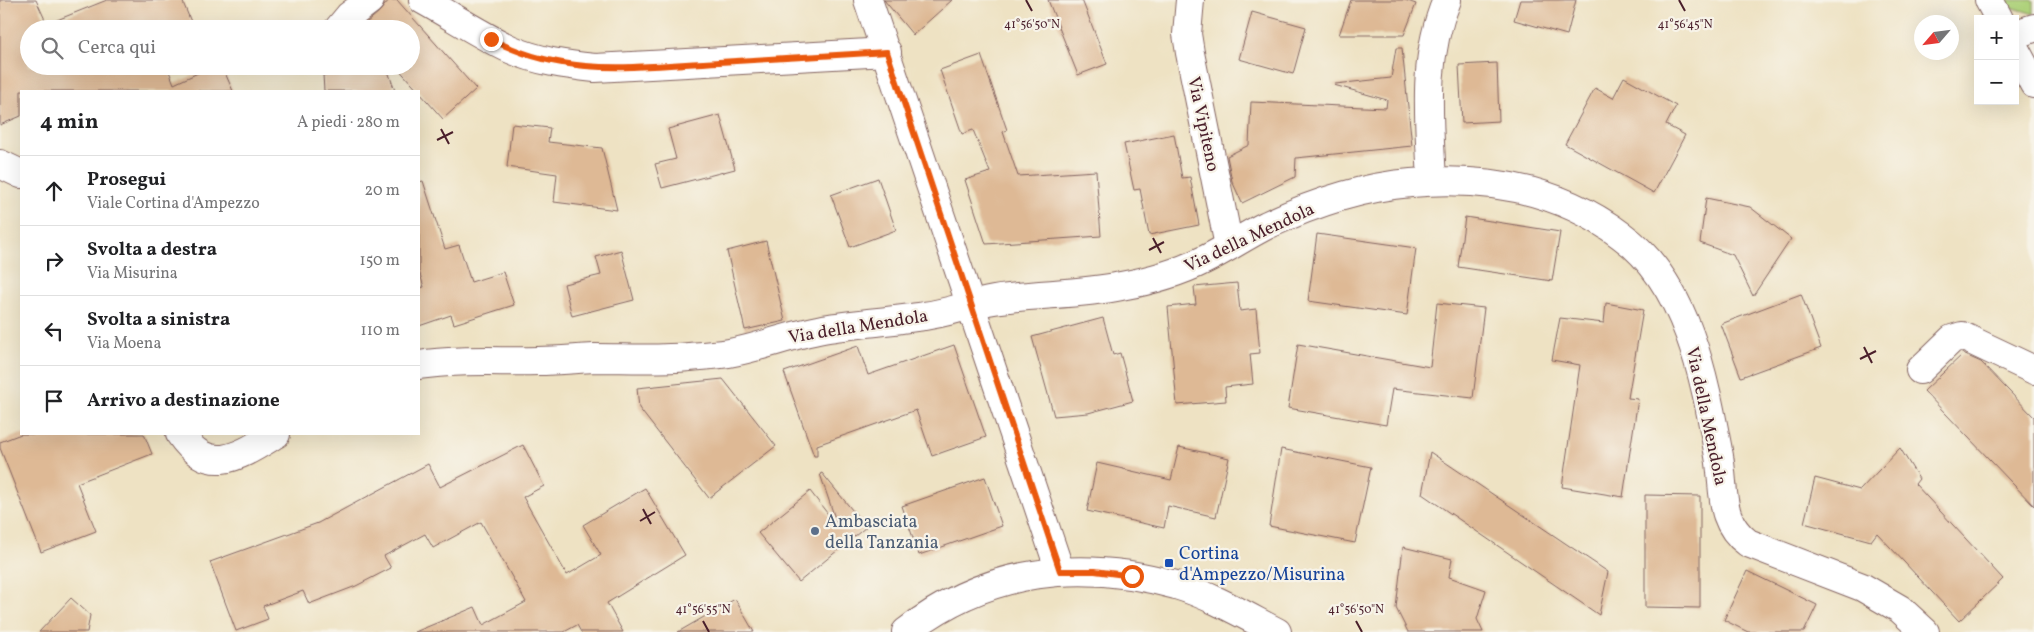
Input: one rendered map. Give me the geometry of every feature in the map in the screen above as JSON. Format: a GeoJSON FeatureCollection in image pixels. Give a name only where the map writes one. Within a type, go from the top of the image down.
{"type":"FeatureCollection","features":[{"type":"Feature","properties":{"kind":"street"},"geometry":{"type":"LineString","coordinates":[[346,20],[370,0]]}},
{"type":"Feature","properties":{"kind":"street"},"geometry":{"type":"LineString","coordinates":[[423,0],[510,49],[547,61],[572,66],[596,68],[622,67],[887,52]]}},
{"type":"Feature","properties":{"kind":"street"},"geometry":{"type":"LineString","coordinates":[[868,0],[1060,571]]}},
{"type":"Feature","properties":{"kind":"street","name":"Via Vipiteno"},"geometry":{"type":"LineString","coordinates":[[1190,0],[1187,34],[1190,53],[1229,246]]}},
{"type":"Feature","properties":{"kind":"street"},"geometry":{"type":"LineString","coordinates":[[1432,181],[1428,102],[1430,67],[1435,34],[1448,0]]}},
{"type":"Feature","properties":{"kind":"street"},"geometry":{"type":"LineString","coordinates":[[1989,0],[1997,15]]}},
{"type":"Feature","properties":{"kind":"street"},"geometry":{"type":"LineString","coordinates":[[2019,33],[2034,28]]}},
{"type":"Feature","properties":{"kind":"street"},"geometry":{"type":"LineString","coordinates":[[2019,56],[2034,84]]}},
{"type":"Feature","properties":{"kind":"street"},"geometry":{"type":"LineString","coordinates":[[0,164],[20,174]]}},
{"type":"Feature","properties":{"kind":"street","name":"Via della Mendola"},"geometry":{"type":"LineString","coordinates":[[420,365],[473,360],[538,361],[684,358],[729,353],[823,328],[928,316],[995,299],[1116,288],[1160,277],[1202,261],[1264,226],[1326,200],[1372,188],[1432,181],[1505,185],[1565,203],[1595,218],[1624,236],[1654,266],[1683,318],[1692,341],[1703,378],[1720,460],[1726,514],[1731,526],[1739,536],[1748,543],[1875,593],[1900,609],[1925,632]]}},
{"type":"Feature","properties":{"kind":"street"},"geometry":{"type":"LineString","coordinates":[[1920,370],[1952,339],[1962,336],[2034,370]]}},
{"type":"Feature","properties":{"kind":"street"},"geometry":{"type":"LineString","coordinates":[[181,435],[197,452],[210,459],[221,460],[238,456],[274,435]]}},
{"type":"Feature","properties":{"kind":"street"},"geometry":{"type":"LineString","coordinates":[[906,632],[939,608],[962,596],[1008,581],[1060,571],[1106,572],[1176,585],[1208,597],[1277,632]]}},
{"type":"Feature","properties":{"kind":"green space"},"geometry":{"type":"Polygon","coordinates":[[[1994,0],[2034,0],[2034,14],[1994,2],[1994,0]]]}},
{"type":"Feature","properties":{"kind":"building"},"geometry":{"type":"Polygon","coordinates":[[[0,0],[36,0],[45,20],[20,20],[20,75],[170,75],[174,84],[194,75],[226,75],[233,90],[20,90],[20,116],[0,125],[0,0]]]}},
{"type":"Feature","properties":{"kind":"building"},"geometry":{"type":"Polygon","coordinates":[[[107,0],[182,0],[190,20],[57,20],[107,0]]]}},
{"type":"Feature","properties":{"kind":"building"},"geometry":{"type":"Polygon","coordinates":[[[389,0],[397,0],[415,20],[370,20],[389,0]]]}},
{"type":"Feature","properties":{"kind":"building"},"geometry":{"type":"Polygon","coordinates":[[[884,0],[952,0],[913,35],[884,0]]]}},
{"type":"Feature","properties":{"kind":"building"},"geometry":{"type":"Polygon","coordinates":[[[1048,0],[1082,0],[1107,64],[1078,75],[1048,0]]]}},
{"type":"Feature","properties":{"kind":"building"},"geometry":{"type":"Polygon","coordinates":[[[1351,0],[1405,0],[1416,4],[1404,35],[1339,35],[1351,0]]]}},
{"type":"Feature","properties":{"kind":"building"},"geometry":{"type":"Polygon","coordinates":[[[1520,0],[1576,0],[1567,35],[1514,20],[1520,0]]]}},
{"type":"Feature","properties":{"kind":"building"},"geometry":{"type":"Polygon","coordinates":[[[1252,12],[1306,27],[1293,74],[1239,59],[1252,12]]]}},
{"type":"Feature","properties":{"kind":"building"},"geometry":{"type":"Polygon","coordinates":[[[420,26],[476,89],[443,119],[420,93],[420,90],[417,90],[404,75],[420,75],[420,26]]]}},
{"type":"Feature","properties":{"kind":"building"},"geometry":{"type":"Polygon","coordinates":[[[1396,48],[1402,48],[1412,146],[1296,158],[1295,177],[1242,203],[1232,181],[1227,156],[1249,145],[1251,102],[1386,108],[1387,100],[1334,85],[1391,78],[1396,48]]]}},
{"type":"Feature","properties":{"kind":"building"},"geometry":{"type":"Polygon","coordinates":[[[981,55],[1007,130],[1003,132],[1018,176],[1096,171],[1101,236],[986,244],[965,180],[990,172],[973,130],[962,134],[940,70],[981,55]]]}},
{"type":"Feature","properties":{"kind":"building"},"geometry":{"type":"Polygon","coordinates":[[[1497,63],[1499,121],[1462,123],[1459,65],[1497,63]]]}},
{"type":"Feature","properties":{"kind":"building"},"geometry":{"type":"Polygon","coordinates":[[[323,75],[389,75],[395,90],[324,90],[323,75]]]}},
{"type":"Feature","properties":{"kind":"building"},"geometry":{"type":"Polygon","coordinates":[[[1624,77],[1676,106],[1666,125],[1685,135],[1654,193],[1565,144],[1595,88],[1613,98],[1624,77]]]}},
{"type":"Feature","properties":{"kind":"building"},"geometry":{"type":"Polygon","coordinates":[[[720,115],[735,169],[662,188],[655,164],[676,159],[668,129],[720,115]]]}},
{"type":"Feature","properties":{"kind":"building"},"geometry":{"type":"Polygon","coordinates":[[[512,124],[550,128],[548,142],[602,148],[617,210],[554,202],[557,174],[507,167],[512,124]]]}},
{"type":"Feature","properties":{"kind":"building"},"geometry":{"type":"Polygon","coordinates":[[[1174,134],[1182,178],[1190,177],[1199,225],[1149,235],[1140,189],[1134,190],[1124,144],[1174,134]]]}},
{"type":"Feature","properties":{"kind":"building"},"geometry":{"type":"Polygon","coordinates":[[[878,178],[896,230],[850,247],[831,195],[878,178]]]}},
{"type":"Feature","properties":{"kind":"building"},"geometry":{"type":"Polygon","coordinates":[[[423,181],[445,249],[459,245],[471,282],[503,272],[514,305],[454,324],[451,315],[420,326],[420,288],[424,287],[420,274],[420,182],[423,181]]]}},
{"type":"Feature","properties":{"kind":"building"},"geometry":{"type":"Polygon","coordinates":[[[1706,198],[1750,207],[1791,239],[1753,296],[1733,255],[1700,243],[1706,198]]]}},
{"type":"Feature","properties":{"kind":"building"},"geometry":{"type":"Polygon","coordinates":[[[1465,217],[1560,232],[1552,281],[1458,267],[1465,217]]]}},
{"type":"Feature","properties":{"kind":"building"},"geometry":{"type":"Polygon","coordinates":[[[1317,234],[1416,248],[1407,315],[1308,301],[1317,234]]]}},
{"type":"Feature","properties":{"kind":"building"},"geometry":{"type":"Polygon","coordinates":[[[766,241],[785,321],[745,330],[727,251],[766,241]]]}},
{"type":"Feature","properties":{"kind":"building"},"geometry":{"type":"Polygon","coordinates":[[[621,250],[634,300],[572,316],[564,284],[601,275],[596,257],[621,250]]]}},
{"type":"Feature","properties":{"kind":"building"},"geometry":{"type":"Polygon","coordinates":[[[1237,283],[1240,311],[1256,309],[1260,353],[1250,354],[1253,384],[1225,387],[1226,401],[1177,405],[1168,307],[1196,304],[1194,287],[1237,283]]]}},
{"type":"Feature","properties":{"kind":"building"},"geometry":{"type":"Polygon","coordinates":[[[1801,294],[1821,348],[1741,377],[1721,324],[1801,294]]]}},
{"type":"Feature","properties":{"kind":"building"},"geometry":{"type":"Polygon","coordinates":[[[1437,303],[1484,308],[1473,398],[1392,389],[1386,425],[1288,408],[1298,344],[1430,367],[1437,303]]]}},
{"type":"Feature","properties":{"kind":"building"},"geometry":{"type":"Polygon","coordinates":[[[1606,303],[1643,310],[1628,398],[1638,399],[1623,497],[1562,487],[1580,365],[1552,360],[1560,318],[1604,323],[1606,303]]]}},
{"type":"Feature","properties":{"kind":"building"},"geometry":{"type":"Polygon","coordinates":[[[1103,318],[1113,355],[1120,353],[1133,401],[1088,413],[1054,416],[1032,337],[1103,318]]]}},
{"type":"Feature","properties":{"kind":"building"},"geometry":{"type":"Polygon","coordinates":[[[954,345],[986,437],[932,456],[916,410],[817,445],[817,456],[814,456],[784,372],[858,346],[868,375],[954,345]]]}},
{"type":"Feature","properties":{"kind":"building"},"geometry":{"type":"Polygon","coordinates":[[[1963,354],[1981,362],[2034,417],[2034,506],[1924,391],[1963,354]]]}},
{"type":"Feature","properties":{"kind":"building"},"geometry":{"type":"Polygon","coordinates":[[[723,379],[776,446],[709,498],[639,408],[637,388],[723,379]]]}},
{"type":"Feature","properties":{"kind":"building"},"geometry":{"type":"Polygon","coordinates":[[[20,434],[144,435],[152,454],[77,483],[96,531],[41,552],[0,448],[0,442],[20,434]]]}},
{"type":"Feature","properties":{"kind":"building"},"geometry":{"type":"Polygon","coordinates":[[[523,445],[544,486],[523,497],[567,575],[601,555],[583,525],[645,488],[685,555],[607,603],[623,632],[581,632],[577,625],[564,632],[415,632],[475,607],[483,625],[526,602],[481,522],[433,548],[425,534],[384,556],[391,568],[356,586],[309,604],[303,591],[263,606],[268,619],[236,631],[210,562],[318,523],[428,464],[440,487],[523,445]]]}},
{"type":"Feature","properties":{"kind":"building"},"geometry":{"type":"Polygon","coordinates":[[[1179,447],[1229,458],[1216,517],[1168,506],[1164,528],[1087,511],[1097,463],[1171,480],[1179,447]]]}},
{"type":"Feature","properties":{"kind":"building"},"geometry":{"type":"Polygon","coordinates":[[[1900,448],[1919,479],[1915,484],[2003,579],[1959,621],[1877,533],[1871,541],[1804,523],[1815,478],[1860,490],[1900,448]]]}},
{"type":"Feature","properties":{"kind":"building"},"geometry":{"type":"Polygon","coordinates":[[[1281,449],[1371,467],[1355,543],[1269,526],[1281,449]]]}},
{"type":"Feature","properties":{"kind":"building"},"geometry":{"type":"Polygon","coordinates":[[[1430,452],[1608,572],[1599,615],[1422,494],[1430,452]]]}},
{"type":"Feature","properties":{"kind":"building"},"geometry":{"type":"Polygon","coordinates":[[[822,473],[866,527],[799,582],[758,533],[810,491],[838,527],[820,474],[822,473]]]}},
{"type":"Feature","properties":{"kind":"building"},"geometry":{"type":"Polygon","coordinates":[[[985,477],[1002,526],[919,555],[902,506],[985,477]]]}},
{"type":"Feature","properties":{"kind":"building"},"geometry":{"type":"Polygon","coordinates":[[[1645,495],[1700,496],[1700,608],[1645,607],[1645,495]]]}},
{"type":"Feature","properties":{"kind":"building"},"geometry":{"type":"Polygon","coordinates":[[[1403,547],[1452,559],[1449,577],[1486,590],[1477,619],[1483,632],[1408,632],[1396,608],[1403,547]]]}},
{"type":"Feature","properties":{"kind":"building"},"geometry":{"type":"Polygon","coordinates":[[[1747,571],[1817,605],[1804,632],[1748,632],[1724,620],[1747,571]]]}},
{"type":"Feature","properties":{"kind":"building"},"geometry":{"type":"Polygon","coordinates":[[[71,598],[90,615],[87,632],[39,632],[71,598]]]}},
{"type":"Feature","properties":{"kind":"building"},"geometry":{"type":"Polygon","coordinates":[[[735,599],[754,632],[678,632],[735,599]]]}},
{"type":"Feature","properties":{"kind":"place","name":"Ambasciata della Tanzania"},"geometry":{"type":"Point","coordinates":[815,531]}},
{"type":"Feature","properties":{"kind":"place","name":"Cortina d'Ampezzo/Misurina"},"geometry":{"type":"Point","coordinates":[1169,563]}},
{"type":"Feature","properties":{"kind":"route"},"geometry":{"type":"LineString","coordinates":[[491,39],[510,49],[547,61],[596,68],[887,52],[1060,571],[1083,570],[1132,576]]}}]}
